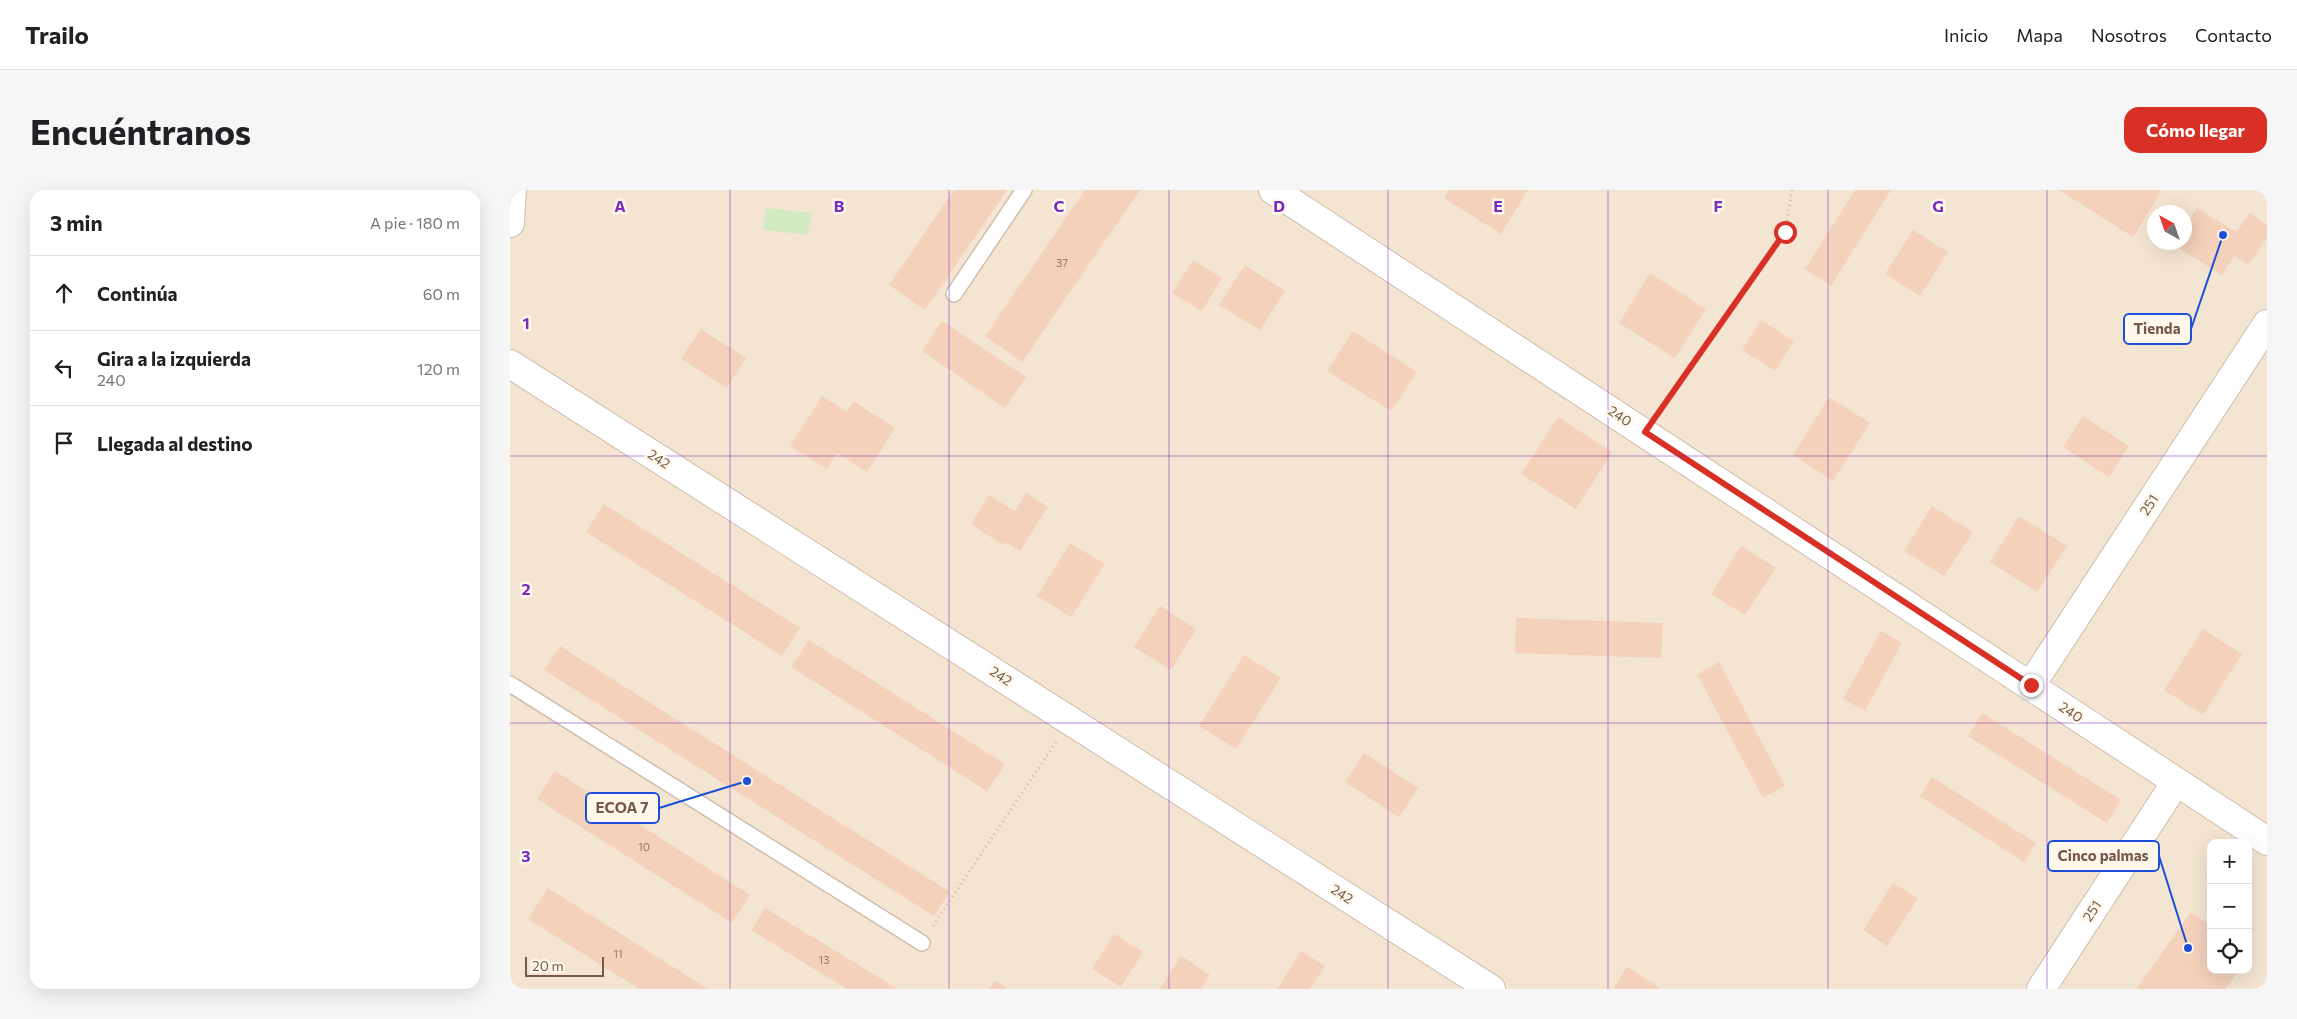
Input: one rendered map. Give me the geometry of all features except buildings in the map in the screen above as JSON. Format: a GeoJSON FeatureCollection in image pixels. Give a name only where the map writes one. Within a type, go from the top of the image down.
{"type":"FeatureCollection","features":[{"type":"Feature","properties":{"kind":"street"},"geometry":{"type":"LineString","coordinates":[[510,223],[512,190]]}},
{"type":"Feature","properties":{"kind":"street","name":"240"},"geometry":{"type":"LineString","coordinates":[[1272,190],[1645,432],[2267,841]]}},
{"type":"Feature","properties":{"kind":"street","name":"251"},"geometry":{"type":"LineString","coordinates":[[2031,685],[2267,324]]}},
{"type":"Feature","properties":{"kind":"street","name":"242"},"geometry":{"type":"LineString","coordinates":[[510,364],[1491,989]]}},
{"type":"Feature","properties":{"kind":"street","name":"251"},"geometry":{"type":"LineString","coordinates":[[2041,989],[2176,782]]}},
{"type":"Feature","properties":{"kind":"lane"},"geometry":{"type":"LineString","coordinates":[[954,294],[1024,190]]}},
{"type":"Feature","properties":{"kind":"lane"},"geometry":{"type":"LineString","coordinates":[[510,684],[922,943]]}},
{"type":"Feature","properties":{"kind":"path"},"geometry":{"type":"LineString","coordinates":[[1645,432],[1785,232],[1792,190]]}},
{"type":"Feature","properties":{"kind":"path"},"geometry":{"type":"LineString","coordinates":[[922,943],[1070,721]]}},
{"type":"Feature","properties":{"kind":"shaded area"},"geometry":{"type":"Polygon","coordinates":[[[510,190],[2267,190],[2267,989],[510,989],[510,190]]]}},
{"type":"Feature","properties":{"kind":"green space"},"geometry":{"type":"Polygon","coordinates":[[[766,208],[811,213],[808,235],[763,230],[766,208]]]}},
{"type":"Feature","properties":{"kind":"place","name":"Tienda"},"geometry":{"type":"Point","coordinates":[2223,235]}},
{"type":"Feature","properties":{"kind":"place","name":"ECOA 7"},"geometry":{"type":"Point","coordinates":[747,781]}},
{"type":"Feature","properties":{"kind":"place","name":"Cinco palmas"},"geometry":{"type":"Point","coordinates":[2188,948]}},
{"type":"Feature","properties":{"kind":"route"},"geometry":{"type":"LineString","coordinates":[[1785,232],[1645,432],[2031,685]]}}]}
